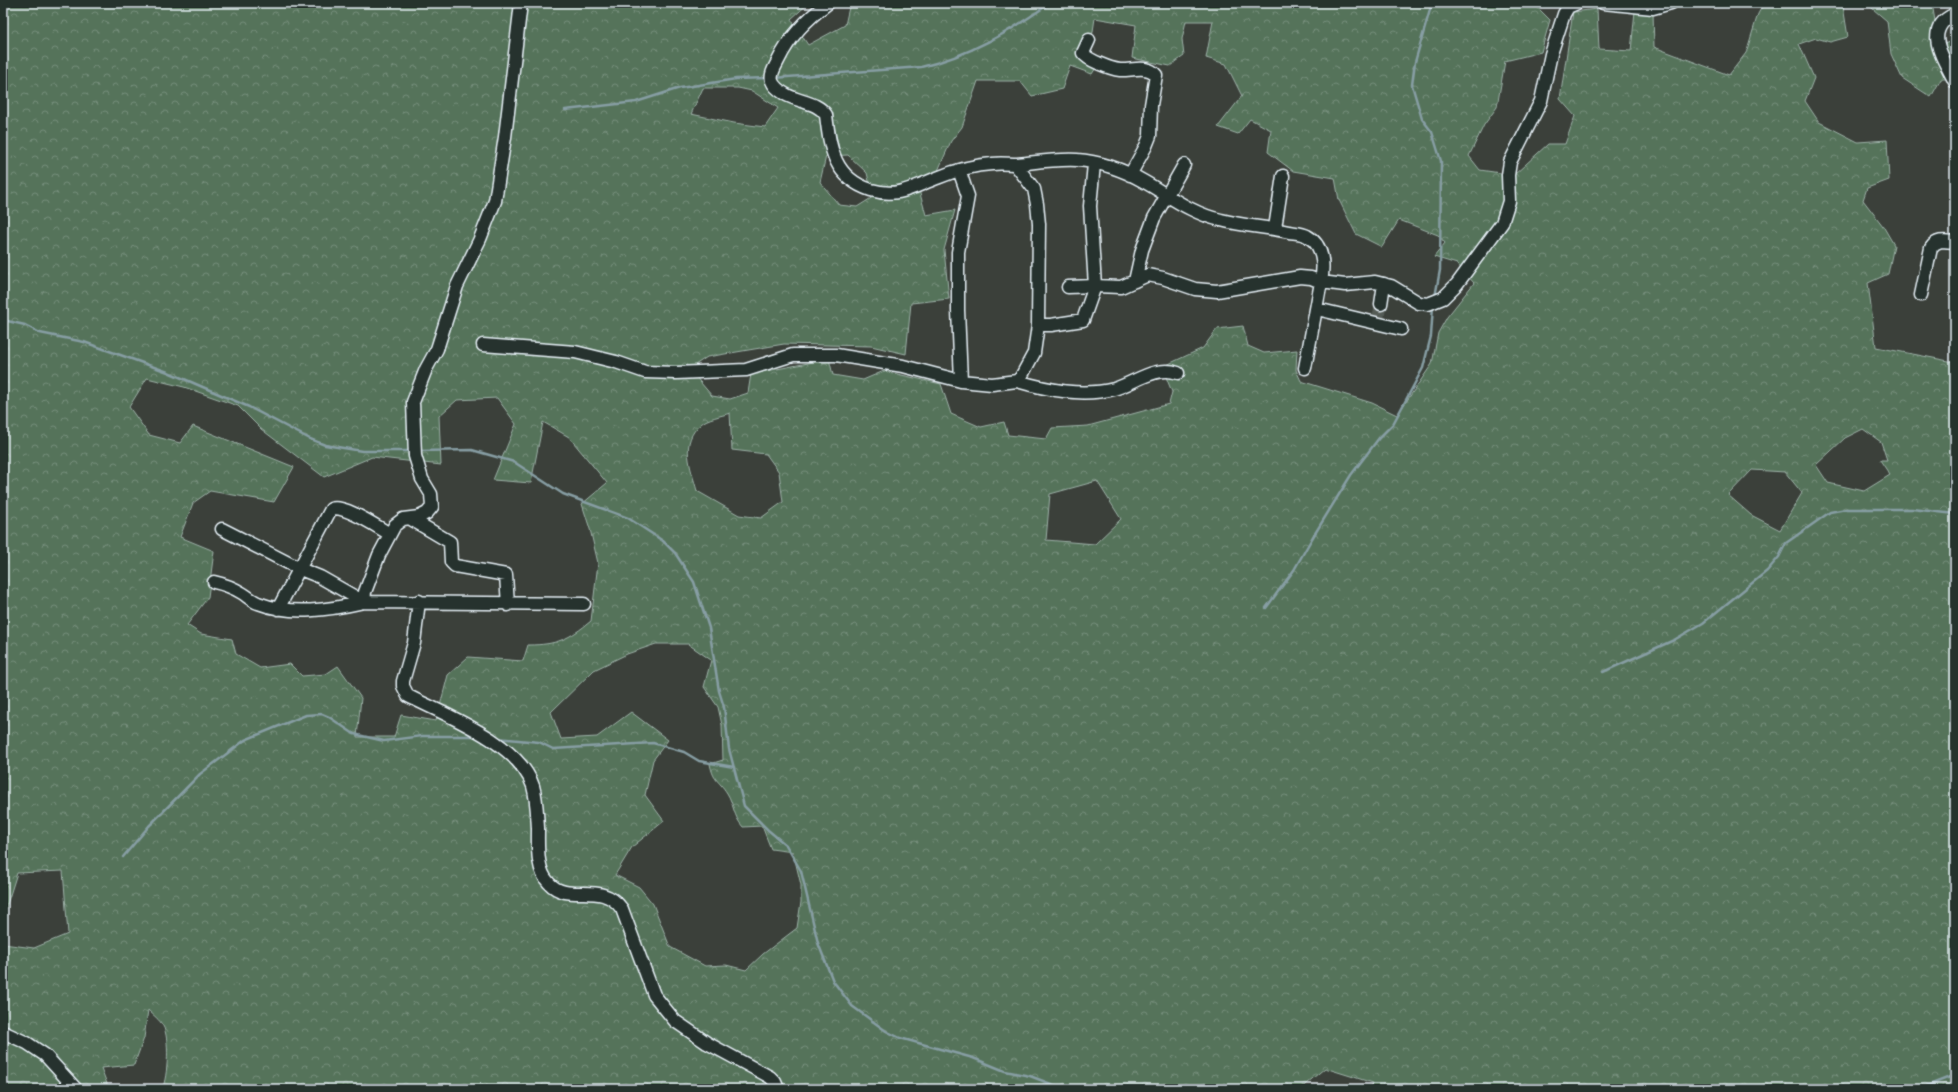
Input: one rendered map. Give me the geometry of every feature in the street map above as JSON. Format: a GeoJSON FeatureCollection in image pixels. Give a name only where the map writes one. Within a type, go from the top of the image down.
{"type":"FeatureCollection","features":[{"type":"Feature","properties":{"kind":"street"},"geometry":{"type":"LineString","coordinates":[[364,602],[365,592],[379,555],[398,521],[427,513],[433,502],[431,494],[422,479],[414,452],[413,402],[426,369],[437,349],[457,286],[480,239],[494,201],[505,137],[521,3]]}},
{"type":"Feature","properties":{"kind":"street"},"geometry":{"type":"LineString","coordinates":[[828,3],[802,25],[792,37],[772,76],[776,88],[797,100],[811,104],[824,112],[832,153],[839,168],[850,180],[871,190],[898,193],[918,187],[936,178],[959,170],[992,164],[1078,160],[1113,168],[1130,175],[1201,214],[1221,220],[1275,228],[1307,236],[1315,243],[1323,260],[1317,308],[1305,368]]}},
{"type":"Feature","properties":{"kind":"street"},"geometry":{"type":"LineString","coordinates":[[1068,287],[1121,287],[1142,277],[1153,275],[1195,289],[1217,291],[1292,277],[1311,278],[1321,282],[1345,285],[1375,282],[1384,284],[1419,303],[1428,304],[1443,298],[1457,284],[1502,224],[1509,202],[1508,175],[1510,162],[1541,101],[1552,54],[1564,14],[1568,7],[1577,3]]}},
{"type":"Feature","properties":{"kind":"street"},"geometry":{"type":"LineString","coordinates":[[1603,3],[1653,8],[1671,3]]}},
{"type":"Feature","properties":{"kind":"street"},"geometry":{"type":"LineString","coordinates":[[1955,14],[1941,23],[1936,35],[1938,48],[1955,82]]}},
{"type":"Feature","properties":{"kind":"street"},"geometry":{"type":"LineString","coordinates":[[1089,40],[1083,53],[1085,57],[1090,60],[1119,70],[1142,68],[1152,71],[1156,75],[1151,105],[1150,136],[1130,175]]}},
{"type":"Feature","properties":{"kind":"street"},"geometry":{"type":"LineString","coordinates":[[1015,164],[1034,189],[1039,224],[1038,325],[1034,353],[1018,381]]}},
{"type":"Feature","properties":{"kind":"street"},"geometry":{"type":"LineString","coordinates":[[1038,325],[1051,325],[1083,320],[1095,286],[1090,206],[1094,164]]}},
{"type":"Feature","properties":{"kind":"street"},"geometry":{"type":"LineString","coordinates":[[1135,281],[1147,235],[1154,218],[1184,164]]}},
{"type":"Feature","properties":{"kind":"street"},"geometry":{"type":"LineString","coordinates":[[959,170],[968,196],[958,252],[958,310],[961,381]]}},
{"type":"Feature","properties":{"kind":"street"},"geometry":{"type":"LineString","coordinates":[[1275,228],[1283,176]]}},
{"type":"Feature","properties":{"kind":"street"},"geometry":{"type":"LineString","coordinates":[[1921,295],[1931,248],[1937,241],[1955,242]]}},
{"type":"Feature","properties":{"kind":"street"},"geometry":{"type":"LineString","coordinates":[[1381,304],[1384,284]]}},
{"type":"Feature","properties":{"kind":"street"},"geometry":{"type":"LineString","coordinates":[[1317,308],[1378,321],[1401,329]]}},
{"type":"Feature","properties":{"kind":"street"},"geometry":{"type":"LineString","coordinates":[[483,345],[575,352],[616,362],[645,372],[676,373],[746,370],[793,355],[836,355],[903,366],[961,381],[992,384],[1018,381],[1058,391],[1082,392],[1114,389],[1133,382],[1140,377],[1162,371],[1178,373]]}},
{"type":"Feature","properties":{"kind":"street"},"geometry":{"type":"LineString","coordinates":[[278,609],[330,510],[333,508],[348,511],[390,534]]}},
{"type":"Feature","properties":{"kind":"street"},"geometry":{"type":"LineString","coordinates":[[411,518],[450,542],[452,562],[455,566],[506,575],[508,605]]}},
{"type":"Feature","properties":{"kind":"street"},"geometry":{"type":"LineString","coordinates":[[222,529],[300,569],[320,577],[364,602]]}},
{"type":"Feature","properties":{"kind":"street"},"geometry":{"type":"LineString","coordinates":[[214,582],[242,592],[255,602],[278,609],[324,609],[364,602],[419,601],[508,605],[584,604]]}},
{"type":"Feature","properties":{"kind":"street"},"geometry":{"type":"LineString","coordinates":[[419,601],[414,643],[403,681],[404,690],[408,696],[482,733],[510,753],[524,768],[533,785],[537,804],[541,870],[549,884],[557,890],[567,893],[607,895],[613,898],[622,909],[654,995],[671,1016],[707,1043],[770,1077],[775,1082],[778,1089]]}},
{"type":"Feature","properties":{"kind":"street"},"geometry":{"type":"LineString","coordinates":[[3,1032],[45,1055],[76,1089]]}},
{"type":"Feature","properties":{"kind":"green space"},"geometry":{"type":"Polygon","coordinates":[[[3,3],[809,3],[791,19],[808,45],[845,25],[850,3],[1533,3],[1550,20],[1541,52],[1505,61],[1497,107],[1484,125],[1469,156],[1480,170],[1514,175],[1548,144],[1565,144],[1575,116],[1560,99],[1573,12],[1597,9],[1599,49],[1631,51],[1635,11],[1653,13],[1654,47],[1729,75],[1746,53],[1758,14],[1764,3],[1853,3],[1843,6],[1848,37],[1830,42],[1816,38],[1799,44],[1814,78],[1805,101],[1819,122],[1858,142],[1887,140],[1889,180],[1867,188],[1863,200],[1883,226],[1894,245],[1888,274],[1868,283],[1876,347],[1954,362],[1955,360],[1955,1089],[1370,1089],[1373,1083],[1325,1068],[1300,1089],[162,1089],[167,1067],[167,1039],[162,1024],[148,1010],[144,1038],[134,1065],[101,1068],[109,1089],[3,1089],[3,944],[34,948],[68,934],[63,871],[17,873],[3,917],[3,3]],[[1095,18],[1089,58],[1099,63],[1092,74],[1070,66],[1062,89],[1032,96],[1020,81],[978,81],[962,127],[951,141],[937,173],[917,183],[926,215],[955,210],[944,250],[949,299],[911,303],[906,354],[871,346],[784,344],[707,357],[689,369],[712,396],[730,399],[748,393],[751,374],[829,359],[833,375],[863,380],[884,371],[941,384],[951,414],[981,427],[1004,422],[1008,435],[1046,439],[1052,428],[1088,426],[1169,404],[1172,392],[1162,367],[1203,348],[1217,329],[1243,326],[1248,346],[1264,353],[1297,350],[1296,370],[1301,381],[1372,403],[1397,415],[1432,364],[1438,333],[1447,317],[1474,283],[1457,264],[1434,257],[1445,243],[1438,235],[1399,220],[1382,247],[1356,234],[1339,200],[1335,178],[1293,171],[1268,152],[1271,130],[1250,119],[1238,134],[1218,127],[1242,96],[1226,64],[1206,58],[1213,21],[1186,21],[1182,39],[1184,56],[1170,66],[1132,58],[1136,25],[1095,18]],[[703,88],[691,114],[734,123],[765,127],[778,108],[752,91],[738,88],[703,88]],[[848,155],[826,156],[820,182],[839,205],[857,207],[873,197],[867,173],[848,155]],[[147,378],[129,407],[149,435],[180,443],[193,426],[294,467],[274,502],[210,491],[193,503],[180,537],[214,551],[208,597],[187,625],[201,634],[232,639],[236,654],[260,668],[290,664],[302,676],[326,674],[338,666],[361,698],[357,737],[394,737],[401,715],[436,721],[448,675],[468,657],[523,661],[528,645],[547,644],[562,640],[569,637],[591,621],[598,563],[582,504],[607,483],[569,437],[543,422],[531,483],[493,480],[516,424],[497,398],[457,400],[439,416],[441,465],[372,457],[324,477],[261,429],[238,406],[184,387],[147,378]],[[730,413],[701,424],[694,431],[688,447],[688,456],[697,491],[739,515],[761,518],[783,502],[779,472],[766,454],[732,450],[730,413]],[[1863,429],[1845,438],[1816,465],[1828,483],[1864,491],[1890,475],[1880,460],[1887,460],[1881,442],[1863,429]],[[1752,470],[1728,495],[1751,515],[1780,530],[1802,493],[1785,472],[1752,470]],[[1097,481],[1050,494],[1046,540],[1095,544],[1121,519],[1097,481]],[[656,644],[627,654],[594,670],[551,712],[561,739],[597,737],[631,712],[668,740],[653,760],[645,795],[664,821],[632,847],[615,875],[639,887],[653,904],[670,947],[705,966],[726,965],[746,970],[763,954],[797,928],[801,902],[801,885],[793,852],[771,849],[762,826],[743,827],[737,819],[727,793],[715,777],[710,764],[723,760],[722,725],[718,707],[704,687],[711,660],[688,644],[656,644]]]}},
{"type":"Feature","properties":{"kind":"green space"},"geometry":{"type":"Polygon","coordinates":[[[1866,3],[1932,3],[1935,21],[1944,44],[1955,40],[1955,79],[1941,79],[1931,97],[1902,78],[1891,54],[1887,21],[1866,3]]]}},
{"type":"Feature","properties":{"kind":"waterway"},"geometry":{"type":"LineString","coordinates":[[774,78],[921,67],[973,49],[1005,33],[1050,3]]}},
{"type":"Feature","properties":{"kind":"waterway"},"geometry":{"type":"LineString","coordinates":[[1432,3],[1415,62],[1412,85],[1422,119],[1432,132],[1441,161],[1440,270],[1435,297]]}},
{"type":"Feature","properties":{"kind":"waterway"},"geometry":{"type":"LineString","coordinates":[[565,110],[636,102],[680,88],[736,79],[767,78]]}},
{"type":"Feature","properties":{"kind":"waterway"},"geometry":{"type":"LineString","coordinates":[[1266,608],[1294,570],[1351,475],[1379,438],[1393,424],[1423,368],[1431,336],[1433,306]]}},
{"type":"Feature","properties":{"kind":"waterway"},"geometry":{"type":"LineString","coordinates":[[3,320],[25,325],[40,333],[84,342],[168,372],[249,407],[310,439],[325,445],[362,451],[411,451]]}},
{"type":"Feature","properties":{"kind":"waterway"},"geometry":{"type":"LineString","coordinates":[[418,451],[472,450],[514,462],[563,494],[628,518],[663,541],[675,553],[694,582],[709,628],[719,691],[724,707],[729,749],[744,806],[768,830],[786,845],[801,871],[818,943],[833,981],[852,1006],[886,1031],[900,1038],[973,1058],[1005,1071],[1030,1076],[1064,1089]]}},
{"type":"Feature","properties":{"kind":"waterway"},"geometry":{"type":"LineString","coordinates":[[1603,672],[1674,640],[1703,623],[1767,571],[1779,557],[1786,543],[1830,512],[1846,509],[1912,509],[1955,514]]}},
{"type":"Feature","properties":{"kind":"waterway"},"geometry":{"type":"LineString","coordinates":[[123,857],[149,826],[200,774],[245,740],[306,715],[322,714],[354,734],[384,741],[422,736],[477,736]]}},
{"type":"Feature","properties":{"kind":"waterway"},"geometry":{"type":"LineString","coordinates":[[497,738],[539,742],[553,749],[653,743],[684,752],[699,761],[734,767]]}},
{"type":"Feature","properties":{"kind":"waterway"},"geometry":{"type":"LineString","coordinates":[[1919,1089],[1955,1075]]}},
{"type":"Feature","properties":{"kind":"tunnel"},"geometry":{"type":"LineString","coordinates":[[1378,318],[1381,304]]}}]}
